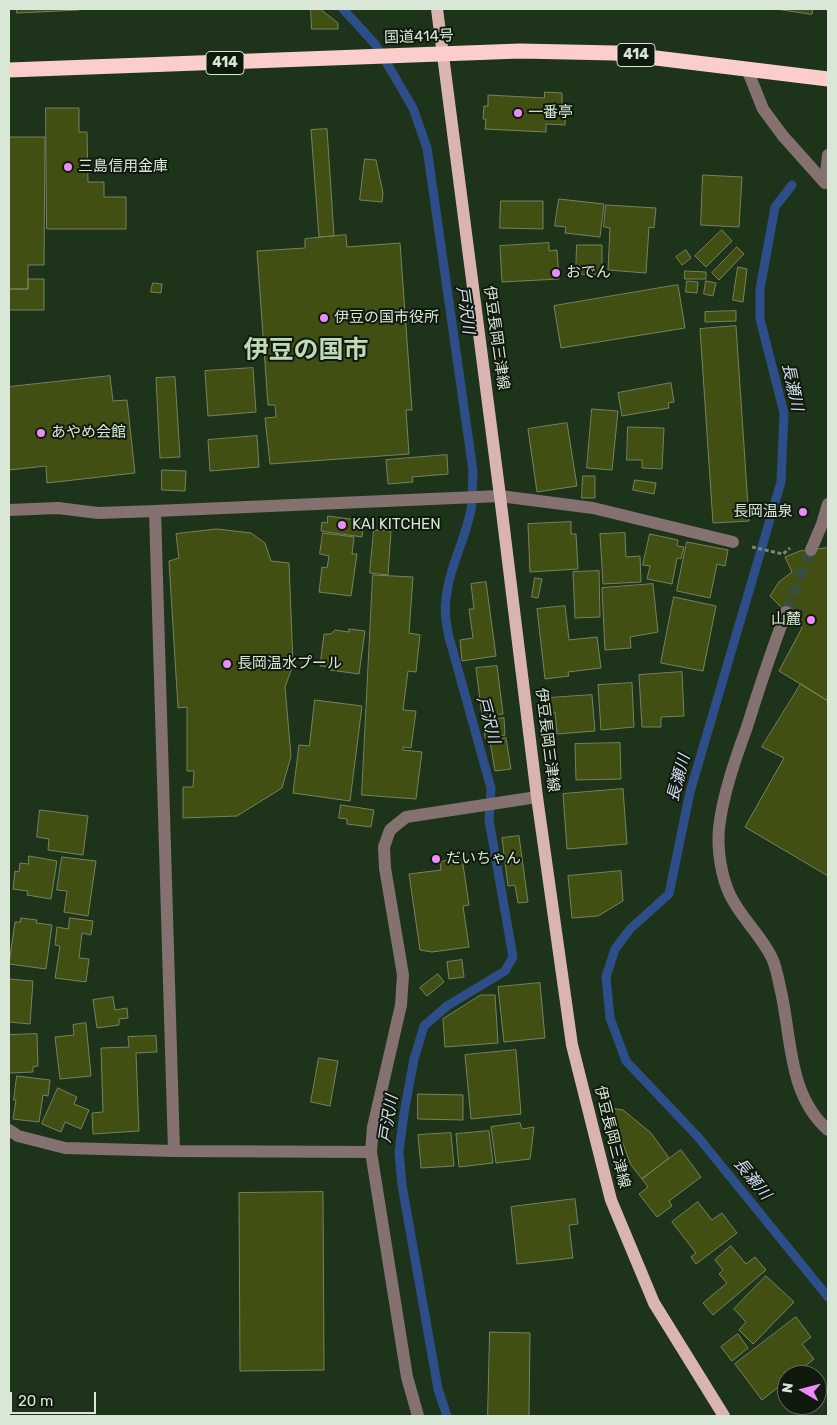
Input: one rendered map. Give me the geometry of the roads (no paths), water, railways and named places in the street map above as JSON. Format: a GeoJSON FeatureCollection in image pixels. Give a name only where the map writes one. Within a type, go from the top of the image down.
{"type":"FeatureCollection","features":[{"type":"Feature","properties":{"kind":"highway","name":"国道414号"},"geometry":{"type":"LineString","coordinates":[[9,70],[520,51],[615,53],[828,79]]}},
{"type":"Feature","properties":{"kind":"main road","name":"伊豆長岡三津線"},"geometry":{"type":"LineString","coordinates":[[437,9],[537,797],[572,1045],[612,1200],[654,1303],[724,1416]]}},
{"type":"Feature","properties":{"kind":"street"},"geometry":{"type":"LineString","coordinates":[[747,69],[763,108],[783,136],[827,186]]}},
{"type":"Feature","properties":{"kind":"street"},"geometry":{"type":"LineString","coordinates":[[827,186],[828,155]]}},
{"type":"Feature","properties":{"kind":"street"},"geometry":{"type":"LineString","coordinates":[[9,510],[58,508],[98,513],[500,496],[593,508],[733,542]]}},
{"type":"Feature","properties":{"kind":"street"},"geometry":{"type":"LineString","coordinates":[[812,550],[828,504]]}},
{"type":"Feature","properties":{"kind":"street"},"geometry":{"type":"LineString","coordinates":[[155,511],[174,1152]]}},
{"type":"Feature","properties":{"kind":"street"},"geometry":{"type":"LineString","coordinates":[[786,612],[737,754],[722,806],[719,846],[723,871],[730,895],[772,958],[781,989],[794,1070],[801,1093],[821,1124],[828,1130]]}},
{"type":"Feature","properties":{"kind":"street"},"geometry":{"type":"LineString","coordinates":[[418,1416],[407,1377],[371,1152],[373,1127],[401,1005],[403,975],[384,868],[384,847],[390,830],[406,817],[537,797]]}},
{"type":"Feature","properties":{"kind":"street"},"geometry":{"type":"LineString","coordinates":[[9,1130],[18,1136],[65,1148],[174,1152],[371,1152]]}},
{"type":"Feature","properties":{"kind":"waterway","name":"戸沢川"},"geometry":{"type":"LineString","coordinates":[[343,9],[375,44],[389,67],[413,108],[427,148],[473,471],[471,510],[450,576],[445,604],[446,618],[449,637],[491,788],[489,820],[513,957],[505,971],[447,1006],[424,1026],[414,1059],[404,1113],[399,1152],[402,1185],[438,1389],[447,1416]]}},
{"type":"Feature","properties":{"kind":"waterway","name":"長瀬川"},"geometry":{"type":"LineString","coordinates":[[792,185],[775,207],[760,289],[760,319],[784,413],[781,482],[690,792],[669,894],[630,929],[615,949],[606,977],[610,1018],[626,1061],[698,1137],[828,1297]]}},
{"type":"Feature","properties":{"kind":"tunnel"},"geometry":{"type":"LineString","coordinates":[[786,612],[811,550]]}},
{"type":"Feature","properties":{"kind":"place","name":"一番亭"},"geometry":{"type":"Point","coordinates":[518,113]}},
{"type":"Feature","properties":{"kind":"place","name":"三島信用金庫"},"geometry":{"type":"Point","coordinates":[68,167]}},
{"type":"Feature","properties":{"kind":"place","name":"おでん"},"geometry":{"type":"Point","coordinates":[556,273]}},
{"type":"Feature","properties":{"kind":"place","name":"伊豆の国市役所"},"geometry":{"type":"Point","coordinates":[324,318]}},
{"type":"Feature","properties":{"kind":"place","name":"あやめ会館"},"geometry":{"type":"Point","coordinates":[41,433]}},
{"type":"Feature","properties":{"kind":"place","name":"長岡温泉"},"geometry":{"type":"Point","coordinates":[803,512]}},
{"type":"Feature","properties":{"kind":"place","name":"KAI KITCHEN"},"geometry":{"type":"Point","coordinates":[342,525]}},
{"type":"Feature","properties":{"kind":"place","name":"山麓"},"geometry":{"type":"Point","coordinates":[811,620]}},
{"type":"Feature","properties":{"kind":"place","name":"長岡温水プール"},"geometry":{"type":"Point","coordinates":[227,664]}},
{"type":"Feature","properties":{"kind":"place","name":"だいちゃん"},"geometry":{"type":"Point","coordinates":[436,859]}},
{"type":"Feature","properties":{"kind":"district","name":"伊豆の国市"},"geometry":{"type":"Point","coordinates":[306,351]}}]}
